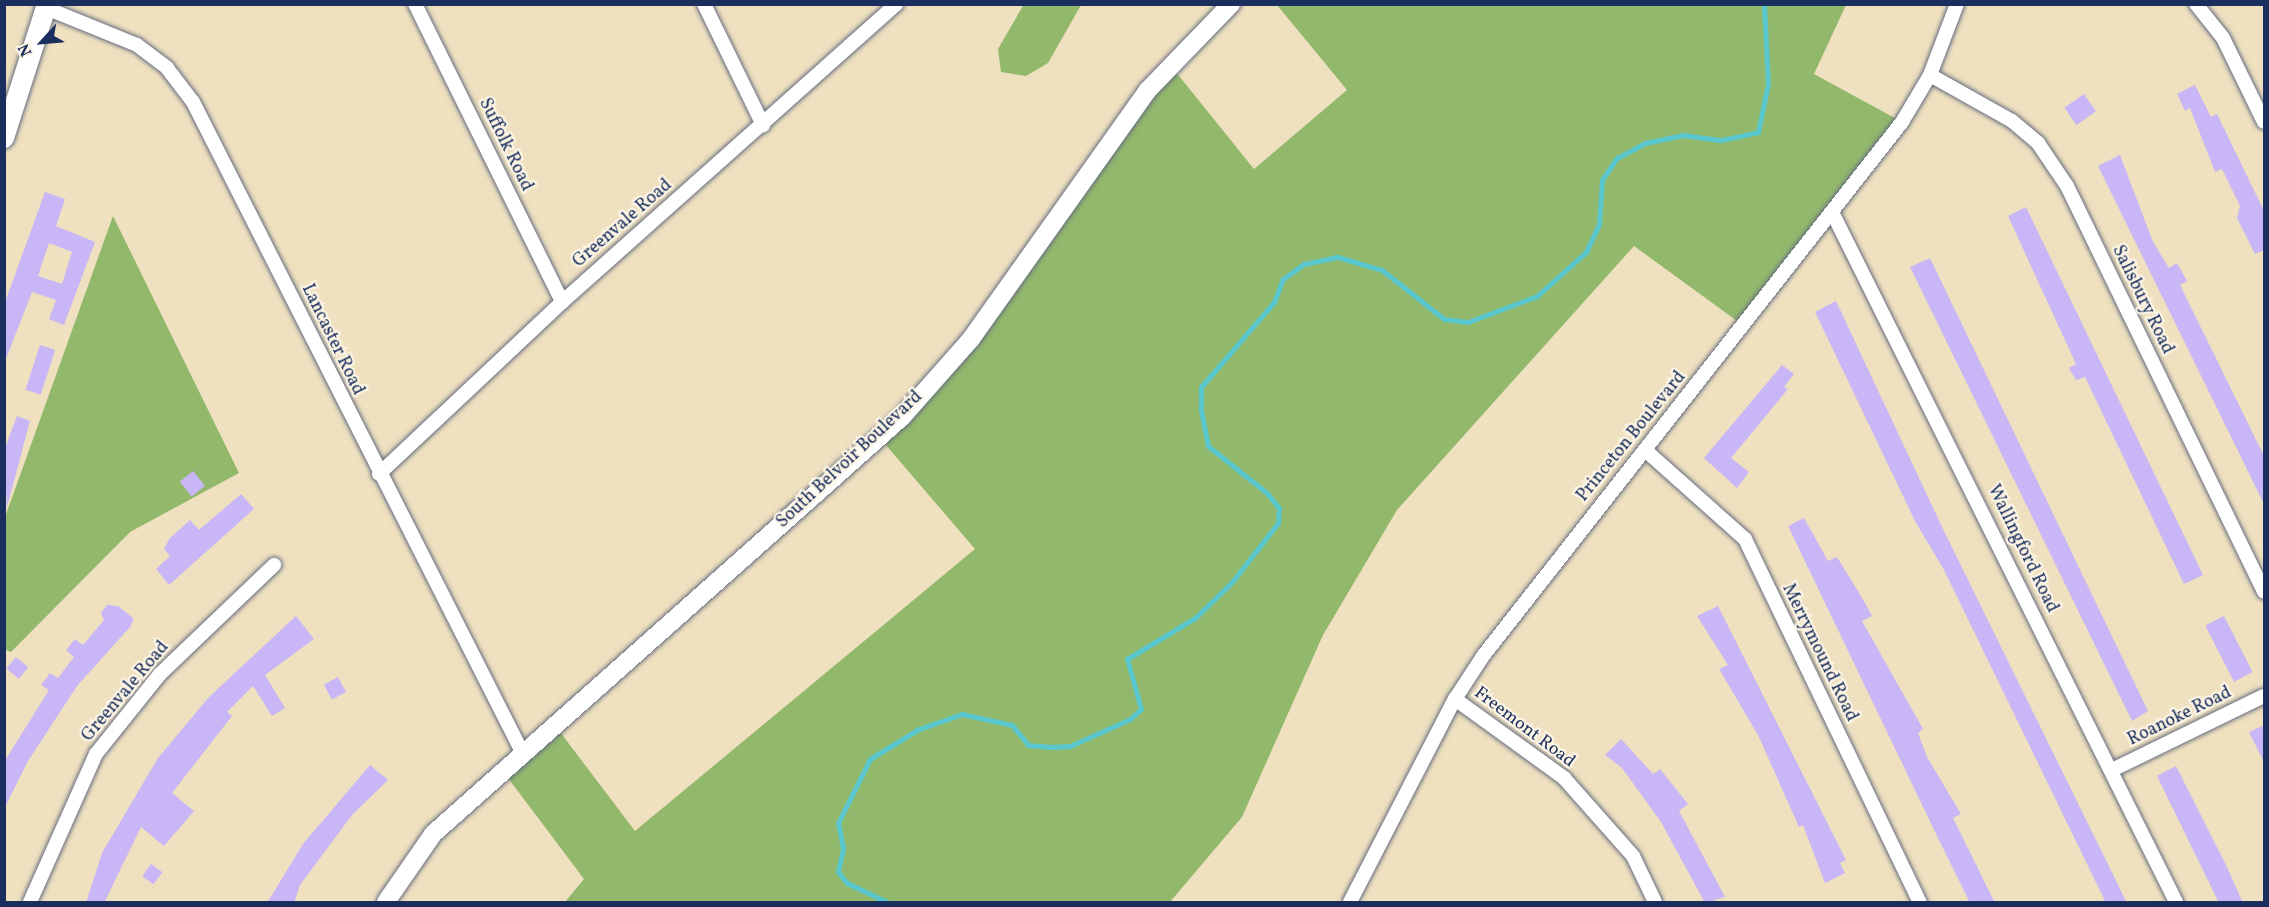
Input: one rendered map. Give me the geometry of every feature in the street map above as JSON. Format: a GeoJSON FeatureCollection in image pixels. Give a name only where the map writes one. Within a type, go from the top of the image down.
{"type":"FeatureCollection","features":[{"type":"Feature","properties":{"kind":"main road"},"geometry":{"type":"LineString","coordinates":[[4,138],[47,6]]}},
{"type":"Feature","properties":{"kind":"street","name":"Suffolk Road"},"geometry":{"type":"LineString","coordinates":[[415,4],[562,302]]}},
{"type":"Feature","properties":{"kind":"street"},"geometry":{"type":"LineString","coordinates":[[704,4],[763,125]]}},
{"type":"Feature","properties":{"kind":"street","name":"Greenvale Road"},"geometry":{"type":"LineString","coordinates":[[378,474],[562,302],[896,4]]}},
{"type":"Feature","properties":{"kind":"street","name":"South Belvoir Boulevard"},"geometry":{"type":"LineString","coordinates":[[386,903],[433,834],[522,752],[902,417],[971,339],[1148,90],[1231,4]]}},
{"type":"Feature","properties":{"kind":"street","name":"Princeton Boulevard"},"geometry":{"type":"LineString","coordinates":[[1350,903],[1455,699],[1543,576],[1833,214],[1930,75],[1957,4]]}},
{"type":"Feature","properties":{"kind":"street"},"geometry":{"type":"LineString","coordinates":[[2196,4],[2223,38],[2265,122]]}},
{"type":"Feature","properties":{"kind":"street","name":"Lancaster Road"},"geometry":{"type":"LineString","coordinates":[[47,6],[137,45],[166,68],[193,102],[378,474],[522,752]]}},
{"type":"Feature","properties":{"kind":"street","name":"Salisbury Road"},"geometry":{"type":"LineString","coordinates":[[1930,75],[2012,121],[2038,143],[2067,186],[2265,592]]}},
{"type":"Feature","properties":{"kind":"street","name":"Wallingford Road"},"geometry":{"type":"LineString","coordinates":[[1833,214],[2112,770],[2176,903]]}},
{"type":"Feature","properties":{"kind":"street","name":"Merrymound Road"},"geometry":{"type":"LineString","coordinates":[[1645,450],[1745,539],[1920,903]]}},
{"type":"Feature","properties":{"kind":"street","name":"Greenvale Road"},"geometry":{"type":"LineString","coordinates":[[30,903],[96,754],[160,674],[274,565]]}},
{"type":"Feature","properties":{"kind":"street","name":"Roanoke Road"},"geometry":{"type":"LineString","coordinates":[[2112,770],[2265,696]]}},
{"type":"Feature","properties":{"kind":"street","name":"Freemont Road"},"geometry":{"type":"LineString","coordinates":[[1455,699],[1564,778],[1633,856],[1655,903]]}},
{"type":"Feature","properties":{"kind":"green space"},"geometry":{"type":"Polygon","coordinates":[[[1024,4],[1081,5],[1048,63],[1026,76],[1001,72],[998,49],[1024,4]]]}},
{"type":"Feature","properties":{"kind":"green space"},"geometry":{"type":"Polygon","coordinates":[[[1277,5],[1846,5],[1814,74],[1902,122],[1744,326],[1634,246],[1397,510],[1323,635],[1242,817],[1170,902],[565,902],[584,879],[502,770],[554,724],[635,831],[975,549],[879,437],[902,417],[1171,66],[1254,169],[1347,90],[1277,5]]]}},
{"type":"Feature","properties":{"kind":"green space"},"geometry":{"type":"Polygon","coordinates":[[[113,216],[239,473],[130,532],[11,652],[4,649],[4,520],[113,216]]]}},
{"type":"Feature","properties":{"kind":"building"},"geometry":{"type":"Polygon","coordinates":[[[2195,85],[2211,117],[2217,114],[2265,213],[2265,250],[2255,254],[2237,218],[2240,206],[2222,169],[2215,172],[2190,108],[2185,111],[2177,94],[2195,85]]]}},
{"type":"Feature","properties":{"kind":"building"},"geometry":{"type":"Polygon","coordinates":[[[2084,94],[2096,111],[2076,125],[2064,108],[2084,94]]]}},
{"type":"Feature","properties":{"kind":"building"},"geometry":{"type":"Polygon","coordinates":[[[2120,155],[2153,242],[2169,268],[2177,263],[2187,281],[2180,285],[2265,458],[2265,506],[2098,166],[2120,155]]]}},
{"type":"Feature","properties":{"kind":"building"},"geometry":{"type":"Polygon","coordinates":[[[45,192],[65,199],[56,226],[95,242],[64,325],[49,319],[56,300],[32,292],[4,364],[4,305],[45,192]],[[49,243],[38,276],[62,284],[72,252],[49,243]]]}},
{"type":"Feature","properties":{"kind":"building"},"geometry":{"type":"Polygon","coordinates":[[[2026,207],[2203,575],[2184,584],[2085,377],[2076,380],[2069,368],[2076,364],[2008,216],[2026,207]]]}},
{"type":"Feature","properties":{"kind":"building"},"geometry":{"type":"Polygon","coordinates":[[[1930,258],[2148,711],[2132,721],[1910,267],[1930,258]]]}},
{"type":"Feature","properties":{"kind":"building"},"geometry":{"type":"Polygon","coordinates":[[[1836,301],[1943,529],[2127,903],[2106,903],[1944,570],[1915,521],[1815,312],[1836,301]]]}},
{"type":"Feature","properties":{"kind":"building"},"geometry":{"type":"Polygon","coordinates":[[[40,345],[55,350],[41,395],[25,390],[40,345]]]}},
{"type":"Feature","properties":{"kind":"building"},"geometry":{"type":"Polygon","coordinates":[[[1782,365],[1794,374],[1784,387],[1788,389],[1731,458],[1749,472],[1737,488],[1704,458],[1782,365]]]}},
{"type":"Feature","properties":{"kind":"building"},"geometry":{"type":"Polygon","coordinates":[[[17,416],[30,421],[7,507],[4,451],[17,416]]]}},
{"type":"Feature","properties":{"kind":"building"},"geometry":{"type":"Polygon","coordinates":[[[193,471],[205,486],[192,496],[180,482],[193,471]]]}},
{"type":"Feature","properties":{"kind":"building"},"geometry":{"type":"Polygon","coordinates":[[[241,494],[254,509],[169,585],[156,569],[170,556],[164,549],[170,538],[190,520],[199,530],[241,494]]]}},
{"type":"Feature","properties":{"kind":"building"},"geometry":{"type":"Polygon","coordinates":[[[1804,518],[1828,561],[1837,557],[1872,616],[1862,621],[1923,729],[1918,733],[1927,757],[1961,814],[1953,818],[1995,903],[1970,903],[1788,526],[1804,518]]]}},
{"type":"Feature","properties":{"kind":"building"},"geometry":{"type":"Polygon","coordinates":[[[107,605],[118,606],[134,619],[130,627],[77,686],[28,761],[4,809],[4,762],[49,690],[41,685],[50,673],[58,678],[74,657],[66,650],[75,639],[83,645],[104,620],[101,613],[107,605]]]}},
{"type":"Feature","properties":{"kind":"building"},"geometry":{"type":"Polygon","coordinates":[[[1718,606],[1846,860],[1840,863],[1845,873],[1825,883],[1803,825],[1799,827],[1758,735],[1719,669],[1728,665],[1697,616],[1718,606]]]}},
{"type":"Feature","properties":{"kind":"building"},"geometry":{"type":"Polygon","coordinates":[[[296,616],[314,639],[265,675],[285,708],[272,716],[253,686],[227,712],[232,716],[172,793],[194,811],[164,846],[141,827],[104,903],[86,903],[102,853],[158,758],[209,697],[296,616]]]}},
{"type":"Feature","properties":{"kind":"building"},"geometry":{"type":"Polygon","coordinates":[[[2224,616],[2253,672],[2234,682],[2205,626],[2224,616]]]}},
{"type":"Feature","properties":{"kind":"building"},"geometry":{"type":"Polygon","coordinates":[[[16,657],[28,667],[19,679],[6,668],[16,657]]]}},
{"type":"Feature","properties":{"kind":"building"},"geometry":{"type":"Polygon","coordinates":[[[338,677],[346,692],[332,700],[324,685],[338,677]]]}},
{"type":"Feature","properties":{"kind":"building"},"geometry":{"type":"Polygon","coordinates":[[[2265,725],[2265,764],[2249,732],[2265,725]]]}},
{"type":"Feature","properties":{"kind":"building"},"geometry":{"type":"Polygon","coordinates":[[[1621,739],[1653,774],[1660,769],[1688,804],[1679,811],[1725,897],[1705,903],[1661,822],[1622,768],[1605,755],[1621,739]]]}},
{"type":"Feature","properties":{"kind":"building"},"geometry":{"type":"Polygon","coordinates":[[[370,765],[388,780],[352,815],[300,885],[294,903],[267,903],[303,844],[370,765]]]}},
{"type":"Feature","properties":{"kind":"building"},"geometry":{"type":"Polygon","coordinates":[[[2176,766],[2243,903],[2219,903],[2157,776],[2176,766]]]}},
{"type":"Feature","properties":{"kind":"building"},"geometry":{"type":"Polygon","coordinates":[[[151,864],[162,872],[154,884],[142,876],[151,864]]]}},
{"type":"Feature","properties":{"kind":"waterway"},"geometry":{"type":"LineString","coordinates":[[887,902],[847,883],[838,872],[843,848],[838,823],[870,759],[919,729],[962,714],[1012,725],[1028,745],[1052,747],[1070,746],[1130,719],[1141,709],[1127,659],[1195,618],[1232,582],[1278,523],[1279,508],[1267,493],[1208,446],[1201,409],[1201,387],[1274,302],[1283,279],[1304,264],[1338,257],[1382,270],[1444,319],[1468,322],[1537,296],[1586,252],[1599,224],[1602,180],[1617,158],[1645,143],[1684,135],[1721,140],[1758,132],[1768,84],[1764,4]]}}]}
